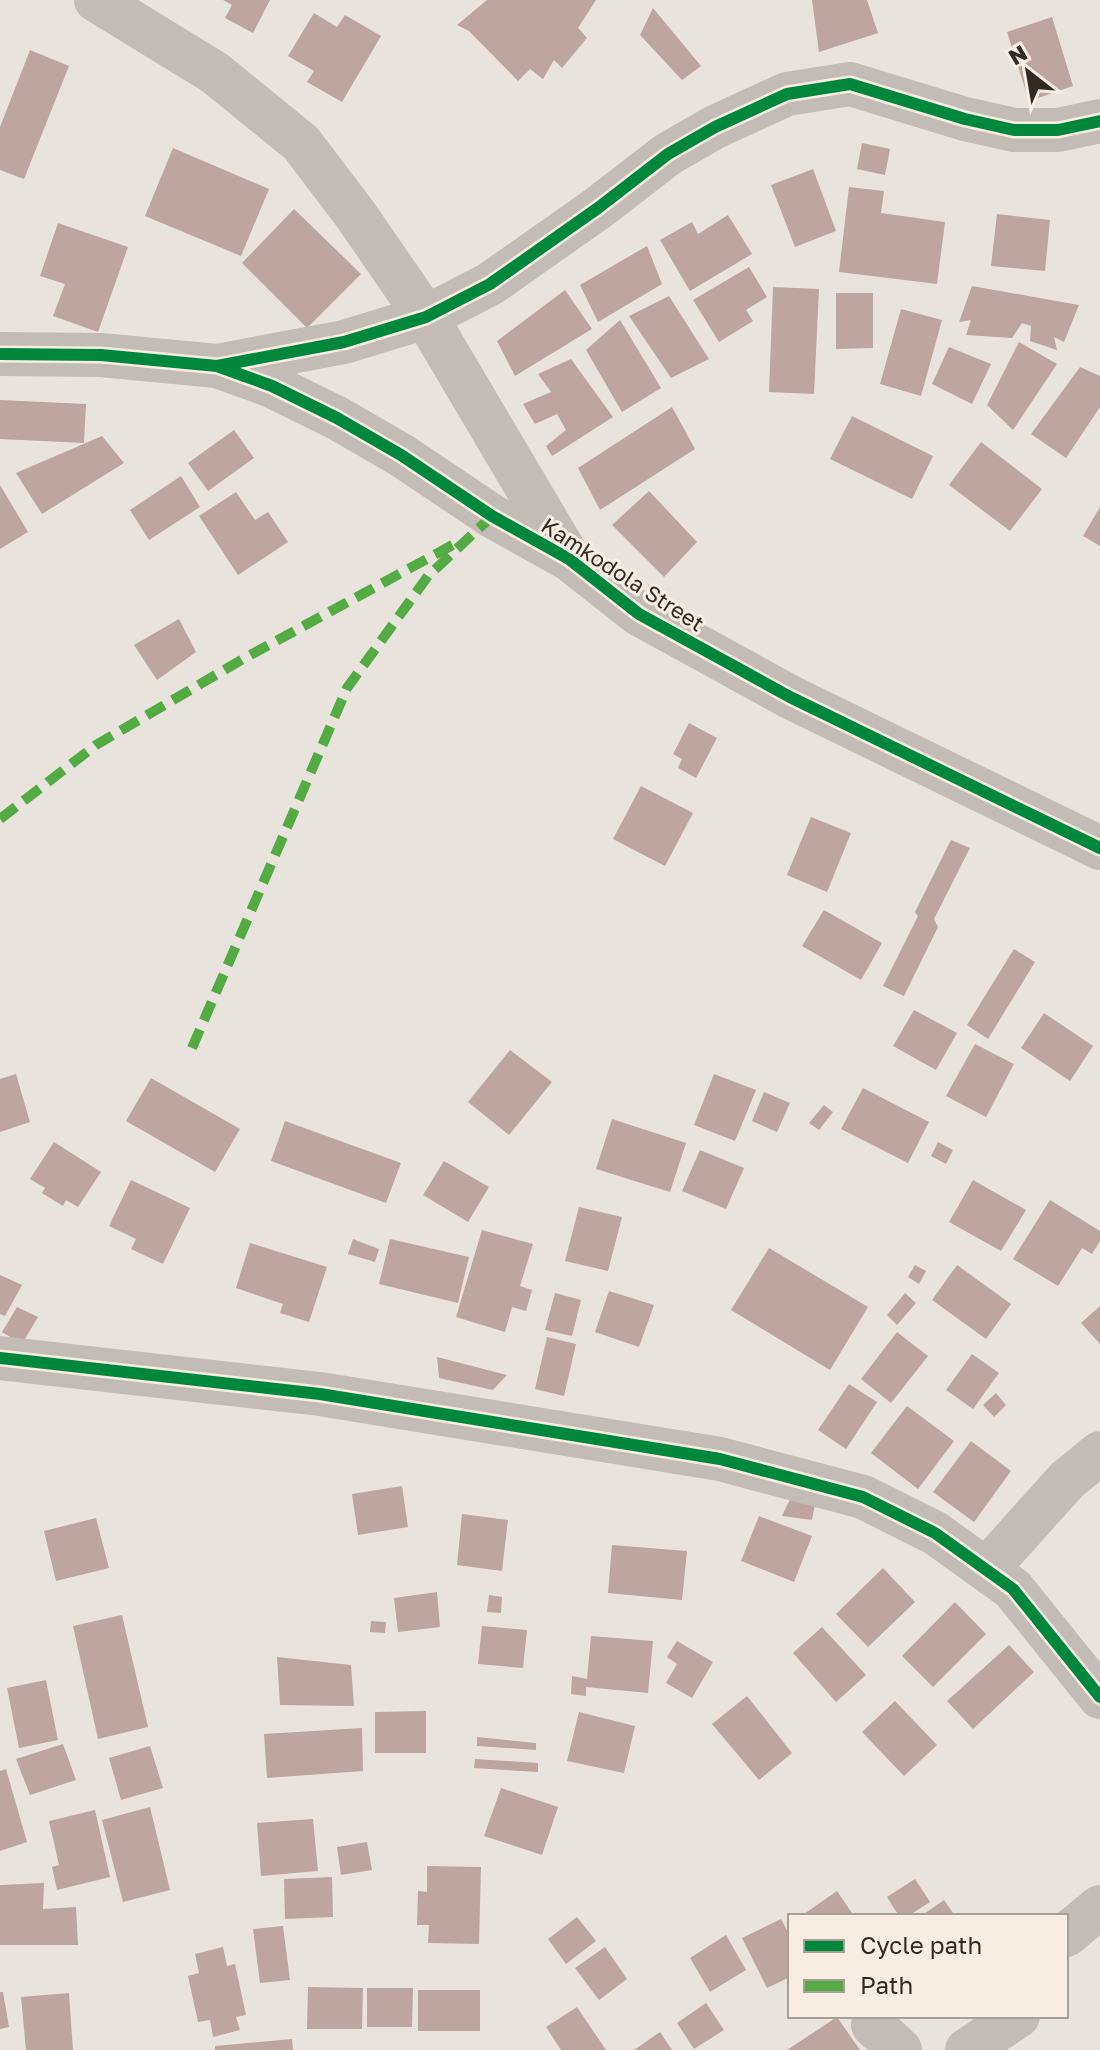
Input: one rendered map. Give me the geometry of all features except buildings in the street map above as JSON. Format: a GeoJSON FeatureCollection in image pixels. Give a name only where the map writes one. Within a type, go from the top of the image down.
{"type":"FeatureCollection","features":[{"type":"Feature","properties":{"kind":"street"},"geometry":{"type":"LineString","coordinates":[[99,1],[215,73],[301,143],[355,214],[426,317],[569,559]]}},
{"type":"Feature","properties":{"kind":"street"},"geometry":{"type":"LineString","coordinates":[[0,354],[101,355],[217,366],[344,342],[426,317],[490,284],[668,154],[715,127],[787,94],[850,84],[965,119],[1014,130],[1058,130],[1100,121]]}},
{"type":"Feature","properties":{"kind":"street","name":"Kamkodola Street"},"geometry":{"type":"LineString","coordinates":[[217,366],[272,386],[337,418],[401,455],[492,516],[569,559],[639,614],[790,697],[1100,848]]}},
{"type":"Feature","properties":{"kind":"street"},"geometry":{"type":"LineString","coordinates":[[0,1358],[320,1394],[720,1459],[863,1497],[935,1533],[1013,1589],[1100,1697]]}},
{"type":"Feature","properties":{"kind":"street"},"geometry":{"type":"LineString","coordinates":[[987,1569],[1067,1480],[1100,1453]]}},
{"type":"Feature","properties":{"kind":"street"},"geometry":{"type":"LineString","coordinates":[[1068,1933],[1100,1907]]}},
{"type":"Feature","properties":{"kind":"street"},"geometry":{"type":"LineString","coordinates":[[967,2050],[1015,2018]]}},
{"type":"Feature","properties":{"kind":"marked path"},"geometry":{"type":"LineString","coordinates":[[192,1048],[347,688],[428,576],[492,516]]}},
{"type":"Feature","properties":{"kind":"marked path"},"geometry":{"type":"LineString","coordinates":[[0,819],[96,745],[243,659],[458,542]]}},
{"type":"Feature","properties":{"kind":"cycle path"},"geometry":{"type":"LineString","coordinates":[[0,354],[101,355],[217,366],[344,342],[426,317],[490,284],[668,154],[715,127],[787,94],[850,84],[965,119],[1014,130],[1058,130],[1100,121]]}},
{"type":"Feature","properties":{"kind":"cycle path"},"geometry":{"type":"LineString","coordinates":[[217,366],[272,386],[337,418],[401,455],[492,516],[569,559],[639,614],[790,697],[1100,848]]}},
{"type":"Feature","properties":{"kind":"cycle path"},"geometry":{"type":"LineString","coordinates":[[0,1358],[320,1394],[720,1459],[863,1497],[935,1533],[1013,1589],[1100,1697]]}}]}
